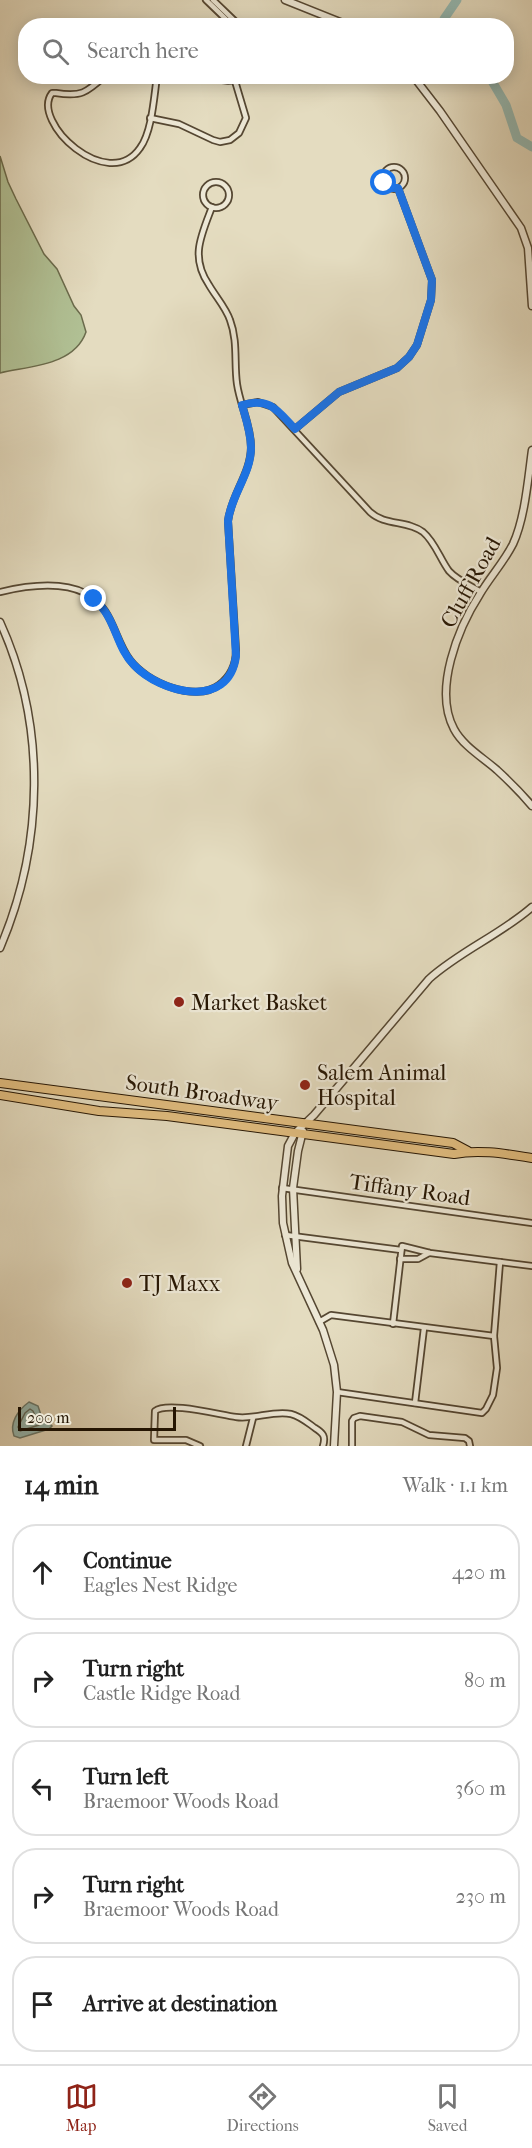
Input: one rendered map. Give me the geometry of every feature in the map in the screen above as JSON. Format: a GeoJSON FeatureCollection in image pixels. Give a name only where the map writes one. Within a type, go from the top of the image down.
{"type":"FeatureCollection","features":[{"type":"Feature","properties":{"kind":"main road","name":"South Broadway"},"geometry":{"type":"LineString","coordinates":[[0,1083],[453,1143],[469,1151]]}},
{"type":"Feature","properties":{"kind":"main road","name":"South Broadway"},"geometry":{"type":"LineString","coordinates":[[0,1095],[99,1111],[167,1116],[454,1154],[469,1151],[532,1158]]}},
{"type":"Feature","properties":{"kind":"street"},"geometry":{"type":"LineString","coordinates":[[206,0],[225,18]]}},
{"type":"Feature","properties":{"kind":"street"},"geometry":{"type":"LineString","coordinates":[[213,0],[232,18]]}},
{"type":"Feature","properties":{"kind":"street"},"geometry":{"type":"LineString","coordinates":[[285,0],[330,18]]}},
{"type":"Feature","properties":{"kind":"street"},"geometry":{"type":"LineString","coordinates":[[95,84],[78,95],[56,93],[50,96],[48,100],[51,119],[63,136],[77,149],[97,162],[109,164],[127,160],[140,148],[148,131],[156,84]]}},
{"type":"Feature","properties":{"kind":"street"},"geometry":{"type":"LineString","coordinates":[[150,118],[179,124],[220,142],[230,140],[239,133],[246,118],[237,84]]}},
{"type":"Feature","properties":{"kind":"street"},"geometry":{"type":"LineString","coordinates":[[419,84],[517,222],[530,247],[532,306]]}},
{"type":"Feature","properties":{"kind":"street"},"geometry":{"type":"LineString","coordinates":[[391,167],[400,169],[404,174],[404,181],[398,188],[389,188],[383,181],[384,172],[391,167]]}},
{"type":"Feature","properties":{"kind":"street"},"geometry":{"type":"LineString","coordinates":[[220,183],[226,188],[228,199],[220,207],[212,207],[205,202],[203,192],[210,184],[220,183]]}},
{"type":"Feature","properties":{"kind":"street"},"geometry":{"type":"LineString","coordinates":[[295,429],[339,392],[397,368],[409,357],[417,345],[431,300],[432,280],[398,188]]}},
{"type":"Feature","properties":{"kind":"street"},"geometry":{"type":"LineString","coordinates":[[0,592],[50,587],[64,587],[80,591],[94,599],[106,611],[126,655],[134,666],[171,687],[190,692],[208,691],[220,684],[230,673],[236,656],[228,526],[231,509],[250,455],[250,433],[237,384],[236,345],[232,324],[204,277],[198,259],[201,237],[212,207]]}},
{"type":"Feature","properties":{"kind":"street"},"geometry":{"type":"LineString","coordinates":[[242,405],[258,402],[269,405],[295,429],[370,512],[382,520],[421,531],[429,539],[451,573],[481,592]]}},
{"type":"Feature","properties":{"kind":"street","name":"Cluff Road"},"geometry":{"type":"LineString","coordinates":[[532,450],[516,535],[508,553],[481,592],[466,619],[453,653],[447,681],[448,714],[454,729],[462,740],[507,779],[532,806]]}},
{"type":"Feature","properties":{"kind":"street"},"geometry":{"type":"LineString","coordinates":[[0,622],[14,656],[22,685],[30,721],[35,773],[29,853],[14,912],[0,948]]}},
{"type":"Feature","properties":{"kind":"street"},"geometry":{"type":"LineString","coordinates":[[334,1446],[338,1392],[331,1353],[297,1270],[292,1263],[285,1235],[282,1188],[288,1146],[299,1134],[304,1124],[429,979],[455,958],[504,929],[532,908]]}},
{"type":"Feature","properties":{"kind":"street"},"geometry":{"type":"LineString","coordinates":[[297,1270],[293,1188],[299,1134]]}},
{"type":"Feature","properties":{"kind":"street","name":"Tiffany Road"},"geometry":{"type":"LineString","coordinates":[[282,1188],[532,1223]]}},
{"type":"Feature","properties":{"kind":"street"},"geometry":{"type":"LineString","coordinates":[[285,1235],[532,1266]]}},
{"type":"Feature","properties":{"kind":"street"},"geometry":{"type":"LineString","coordinates":[[393,1324],[402,1248]]}},
{"type":"Feature","properties":{"kind":"street"},"geometry":{"type":"LineString","coordinates":[[400,1259],[418,1259],[430,1252]]}},
{"type":"Feature","properties":{"kind":"street"},"geometry":{"type":"LineString","coordinates":[[338,1392],[482,1413],[486,1410],[493,1395],[497,1357],[494,1336],[500,1263]]}},
{"type":"Feature","properties":{"kind":"street"},"geometry":{"type":"LineString","coordinates":[[319,1322],[331,1315],[494,1336]]}},
{"type":"Feature","properties":{"kind":"street"},"geometry":{"type":"LineString","coordinates":[[415,1402],[424,1328]]}},
{"type":"Feature","properties":{"kind":"street"},"geometry":{"type":"LineString","coordinates":[[152,1446],[155,1411],[160,1407],[242,1418],[277,1414],[295,1415],[323,1434],[325,1439],[323,1446]]}},
{"type":"Feature","properties":{"kind":"street"},"geometry":{"type":"LineString","coordinates":[[352,1446],[352,1421],[360,1416],[402,1422],[429,1435],[465,1438],[470,1441],[470,1446]]}},
{"type":"Feature","properties":{"kind":"street"},"geometry":{"type":"LineString","coordinates":[[246,1446],[253,1418]]}},
{"type":"Feature","properties":{"kind":"street"},"geometry":{"type":"LineString","coordinates":[[153,1440],[186,1440],[200,1446]]}},
{"type":"Feature","properties":{"kind":"green space"},"geometry":{"type":"Polygon","coordinates":[[[0,156],[16,199],[44,254],[57,269],[74,306],[81,315],[86,332],[72,352],[61,358],[37,366],[0,373],[0,156]]]}},
{"type":"Feature","properties":{"kind":"water"},"geometry":{"type":"Polygon","coordinates":[[[29,1402],[38,1406],[41,1415],[52,1426],[20,1438],[14,1436],[13,1426],[16,1417],[29,1402]]]}},
{"type":"Feature","properties":{"kind":"waterway"},"geometry":{"type":"LineString","coordinates":[[445,18],[457,0]]}},
{"type":"Feature","properties":{"kind":"waterway"},"geometry":{"type":"LineString","coordinates":[[494,84],[506,105],[517,138],[532,147]]}},
{"type":"Feature","properties":{"kind":"place","name":"Market Basket"},"geometry":{"type":"Point","coordinates":[179,1002]}},
{"type":"Feature","properties":{"kind":"place","name":"Salem Animal Hospital"},"geometry":{"type":"Point","coordinates":[305,1085]}},
{"type":"Feature","properties":{"kind":"place","name":"TJ Maxx"},"geometry":{"type":"Point","coordinates":[127,1283]}},
{"type":"Feature","properties":{"kind":"route"},"geometry":{"type":"LineString","coordinates":[[94,599],[110,617],[130,661],[145,674],[171,687],[190,692],[208,691],[226,679],[236,662],[228,521],[249,463],[251,447],[250,433],[242,405],[262,402],[269,405],[295,429],[324,402],[347,387],[391,372],[404,363],[414,351],[420,337],[432,294],[432,280],[398,188],[387,187],[384,183]]}}]}
